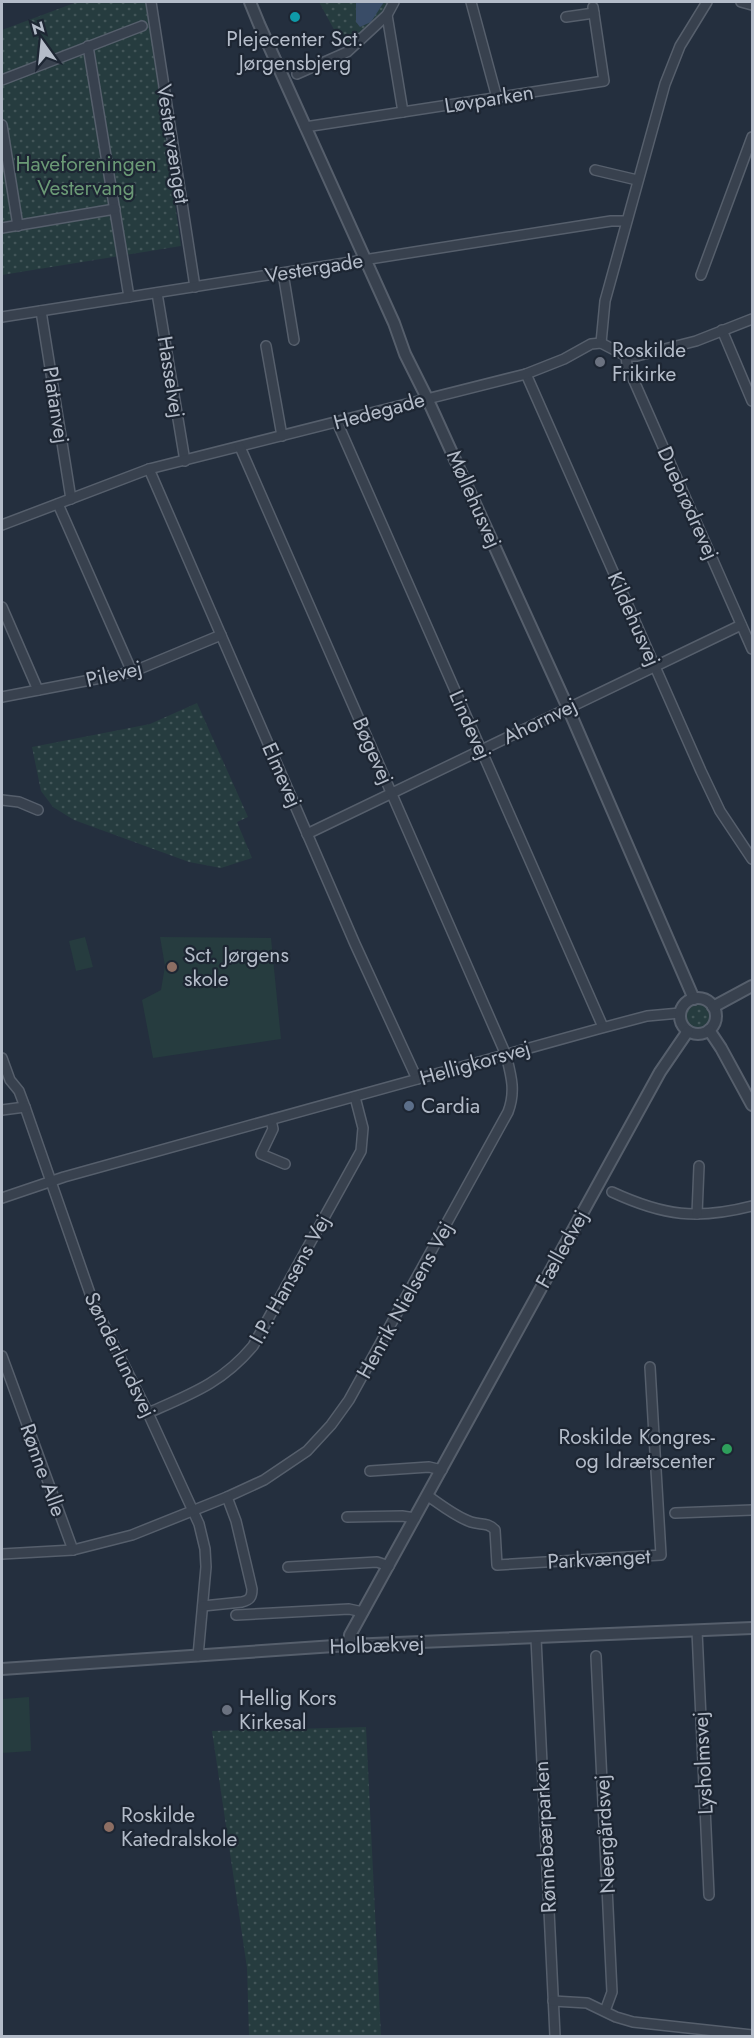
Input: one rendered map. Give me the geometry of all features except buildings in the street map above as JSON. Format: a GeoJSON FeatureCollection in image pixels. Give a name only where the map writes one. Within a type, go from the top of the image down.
{"type":"FeatureCollection","features":[{"type":"Feature","properties":{"kind":"street","name":"Vestervænget"},"geometry":{"type":"LineString","coordinates":[[151,2],[195,287]]}},
{"type":"Feature","properties":{"kind":"street","name":"Møllehusvej"},"geometry":{"type":"LineString","coordinates":[[250,2],[304,127],[394,323],[405,354],[428,398],[568,708],[694,999]]}},
{"type":"Feature","properties":{"kind":"street"},"geometry":{"type":"LineString","coordinates":[[297,74],[347,52],[387,15],[394,2]]}},
{"type":"Feature","properties":{"kind":"street"},"geometry":{"type":"LineString","coordinates":[[471,2],[496,98]]}},
{"type":"Feature","properties":{"kind":"street"},"geometry":{"type":"LineString","coordinates":[[707,2],[680,46],[664,84],[605,301],[601,343],[626,356],[637,356],[696,341],[753,319]]}},
{"type":"Feature","properties":{"kind":"street"},"geometry":{"type":"LineString","coordinates":[[741,2],[753,5]]}},
{"type":"Feature","properties":{"kind":"street","name":"Løvparken"},"geometry":{"type":"LineString","coordinates":[[304,127],[604,81],[593,10],[566,17]]}},
{"type":"Feature","properties":{"kind":"street"},"geometry":{"type":"LineString","coordinates":[[387,15],[403,112]]}},
{"type":"Feature","properties":{"kind":"street"},"geometry":{"type":"LineString","coordinates":[[2,80],[142,26]]}},
{"type":"Feature","properties":{"kind":"street"},"geometry":{"type":"LineString","coordinates":[[88,46],[129,297]]}},
{"type":"Feature","properties":{"kind":"street"},"geometry":{"type":"LineString","coordinates":[[2,125],[18,226]]}},
{"type":"Feature","properties":{"kind":"street"},"geometry":{"type":"LineString","coordinates":[[701,275],[751,143]]}},
{"type":"Feature","properties":{"kind":"street"},"geometry":{"type":"LineString","coordinates":[[595,170],[637,180]]}},
{"type":"Feature","properties":{"kind":"street"},"geometry":{"type":"LineString","coordinates":[[2,228],[115,209]]}},
{"type":"Feature","properties":{"kind":"street","name":"Vestergade"},"geometry":{"type":"LineString","coordinates":[[2,317],[611,221],[626,221]]}},
{"type":"Feature","properties":{"kind":"street"},"geometry":{"type":"LineString","coordinates":[[283,273],[294,340]]}},
{"type":"Feature","properties":{"kind":"street","name":"Hasselvej"},"geometry":{"type":"LineString","coordinates":[[157,293],[185,461]]}},
{"type":"Feature","properties":{"kind":"street","name":"Platanvej"},"geometry":{"type":"LineString","coordinates":[[40,311],[71,499]]}},
{"type":"Feature","properties":{"kind":"street"},"geometry":{"type":"LineString","coordinates":[[722,330],[753,401]]}},
{"type":"Feature","properties":{"kind":"street","name":"Hedegade"},"geometry":{"type":"LineString","coordinates":[[2,525],[149,469],[526,374],[564,360],[591,344],[601,343]]}},
{"type":"Feature","properties":{"kind":"street"},"geometry":{"type":"LineString","coordinates":[[266,346],[282,436]]}},
{"type":"Feature","properties":{"kind":"street","name":"Duebrødrevej"},"geometry":{"type":"LineString","coordinates":[[626,356],[627,365],[753,649]]}},
{"type":"Feature","properties":{"kind":"street","name":"Kildehusvej"},"geometry":{"type":"LineString","coordinates":[[526,374],[720,810],[753,859]]}},
{"type":"Feature","properties":{"kind":"street","name":"Lindevej"},"geometry":{"type":"LineString","coordinates":[[337,422],[603,1027]]}},
{"type":"Feature","properties":{"kind":"street","name":"Bøgevej"},"geometry":{"type":"LineString","coordinates":[[240,447],[506,1055]]}},
{"type":"Feature","properties":{"kind":"street","name":"Elmevej"},"geometry":{"type":"LineString","coordinates":[[149,469],[355,944],[417,1079]]}},
{"type":"Feature","properties":{"kind":"street"},"geometry":{"type":"LineString","coordinates":[[58,504],[132,672]]}},
{"type":"Feature","properties":{"kind":"street"},"geometry":{"type":"LineString","coordinates":[[2,607],[38,690]]}},
{"type":"Feature","properties":{"kind":"street","name":"Ahornvej"},"geometry":{"type":"LineString","coordinates":[[307,834],[741,625]]}},
{"type":"Feature","properties":{"kind":"street","name":"Pilevej"},"geometry":{"type":"LineString","coordinates":[[2,697],[132,672],[221,635]]}},
{"type":"Feature","properties":{"kind":"street"},"geometry":{"type":"LineString","coordinates":[[2,800],[19,802],[38,810]]}},
{"type":"Feature","properties":{"kind":"street"},"geometry":{"type":"LineString","coordinates":[[713,1007],[753,986]]}},
{"type":"Feature","properties":{"kind":"street"},"geometry":{"type":"LineString","coordinates":[[694,999],[705,1000],[713,1007],[716,1019],[709,1030],[699,1034],[688,1031],[682,1023],[680,1013],[685,1004],[694,999]]}},
{"type":"Feature","properties":{"kind":"street","name":"Helligkorsvej"},"geometry":{"type":"LineString","coordinates":[[2,1198],[50,1181],[603,1027],[647,1016],[680,1013]]}},
{"type":"Feature","properties":{"kind":"street"},"geometry":{"type":"LineString","coordinates":[[709,1030],[753,1105]]}},
{"type":"Feature","properties":{"kind":"street","name":"Fælledvej"},"geometry":{"type":"LineString","coordinates":[[349,1645],[350,1635],[660,1072],[688,1031]]}},
{"type":"Feature","properties":{"kind":"street","name":"Henrik Nielsens Vej"},"geometry":{"type":"LineString","coordinates":[[2,1554],[73,1550],[132,1535],[194,1512],[264,1480],[307,1451],[331,1425],[349,1400],[508,1112],[513,1090],[506,1055]]}},
{"type":"Feature","properties":{"kind":"street","name":"Sønderlundsvej"},"geometry":{"type":"LineString","coordinates":[[2,1058],[10,1080],[19,1091],[25,1107],[94,1305],[194,1512],[204,1549],[206,1567],[198,1656]]}},
{"type":"Feature","properties":{"kind":"street","name":"I.P. Hansens Vej"},"geometry":{"type":"LineString","coordinates":[[148,1413],[220,1378],[238,1364],[253,1346],[361,1151],[363,1128],[355,1097]]}},
{"type":"Feature","properties":{"kind":"street"},"geometry":{"type":"LineString","coordinates":[[2,1110],[25,1107]]}},
{"type":"Feature","properties":{"kind":"street"},"geometry":{"type":"LineString","coordinates":[[271,1120],[273,1129],[261,1154],[285,1164]]}},
{"type":"Feature","properties":{"kind":"street"},"geometry":{"type":"LineString","coordinates":[[697,1214],[699,1166]]}},
{"type":"Feature","properties":{"kind":"street"},"geometry":{"type":"LineString","coordinates":[[612,1192],[644,1206],[677,1214],[717,1213],[753,1206]]}},
{"type":"Feature","properties":{"kind":"street","name":"Rønne Alle"},"geometry":{"type":"LineString","coordinates":[[2,1356],[73,1550]]}},
{"type":"Feature","properties":{"kind":"street","name":"Parkvænget"},"geometry":{"type":"LineString","coordinates":[[428,1496],[462,1518],[490,1525],[495,1530],[497,1565],[661,1555],[650,1367]]}},
{"type":"Feature","properties":{"kind":"street"},"geometry":{"type":"LineString","coordinates":[[370,1471],[429,1467],[442,1470]]}},
{"type":"Feature","properties":{"kind":"street"},"geometry":{"type":"LineString","coordinates":[[203,1606],[242,1602],[249,1600],[252,1595],[240,1535],[227,1497]]}},
{"type":"Feature","properties":{"kind":"street"},"geometry":{"type":"LineString","coordinates":[[675,1513],[753,1510]]}},
{"type":"Feature","properties":{"kind":"street"},"geometry":{"type":"LineString","coordinates":[[347,1517],[402,1516],[415,1518]]}},
{"type":"Feature","properties":{"kind":"street"},"geometry":{"type":"LineString","coordinates":[[288,1567],[377,1562],[389,1566]]}},
{"type":"Feature","properties":{"kind":"street"},"geometry":{"type":"LineString","coordinates":[[236,1615],[349,1609],[363,1612]]}},
{"type":"Feature","properties":{"kind":"street","name":"Holbækvej"},"geometry":{"type":"LineString","coordinates":[[2,1669],[349,1645],[753,1628]]}},
{"type":"Feature","properties":{"kind":"street","name":"Lysholmsvej"},"geometry":{"type":"LineString","coordinates":[[697,1631],[709,1895]]}},
{"type":"Feature","properties":{"kind":"street","name":"Rønnebærparken"},"geometry":{"type":"LineString","coordinates":[[536,1638],[555,2037]]}},
{"type":"Feature","properties":{"kind":"street","name":"Neergårdsvej"},"geometry":{"type":"LineString","coordinates":[[596,1656],[612,1992],[605,2011]]}},
{"type":"Feature","properties":{"kind":"street"},"geometry":{"type":"LineString","coordinates":[[553,2001],[587,2003],[616,2017],[633,2022],[753,2035]]}},
{"type":"Feature","properties":{"kind":"green space","name":"Haveforeningen Vestervang"},"geometry":{"type":"Polygon","coordinates":[[[77,2],[146,2],[181,246],[2,275],[2,30],[77,2]]]}},
{"type":"Feature","properties":{"kind":"green space"},"geometry":{"type":"Polygon","coordinates":[[[319,2],[390,2],[381,15],[344,48],[319,2]]]}},
{"type":"Feature","properties":{"kind":"green space"},"geometry":{"type":"Polygon","coordinates":[[[197,703],[248,817],[237,822],[252,858],[221,868],[189,862],[74,820],[53,807],[41,791],[32,747],[150,724],[197,703]]]}},
{"type":"Feature","properties":{"kind":"green space"},"geometry":{"type":"Polygon","coordinates":[[[85,937],[93,967],[76,971],[69,941],[85,937]]]}},
{"type":"Feature","properties":{"kind":"green space"},"geometry":{"type":"Polygon","coordinates":[[[160,937],[271,938],[281,1039],[153,1058],[142,1000],[161,990],[165,966],[160,937]]]}},
{"type":"Feature","properties":{"kind":"green space"},"geometry":{"type":"Polygon","coordinates":[[[698,1004],[706,1008],[710,1016],[706,1024],[698,1028],[690,1024],[686,1016],[690,1008],[698,1004]]]}},
{"type":"Feature","properties":{"kind":"green space"},"geometry":{"type":"Polygon","coordinates":[[[29,1697],[31,1751],[2,1753],[2,1699],[29,1697]]]}},
{"type":"Feature","properties":{"kind":"green space"},"geometry":{"type":"Polygon","coordinates":[[[366,1727],[381,2036],[249,2036],[247,1968],[212,1731],[366,1727]]]}},
{"type":"Feature","properties":{"kind":"water"},"geometry":{"type":"Polygon","coordinates":[[[356,2],[384,2],[371,22],[360,27],[356,22],[356,2]]]}},
{"type":"Feature","properties":{"kind":"place","name":"Plejecenter Sct. Jørgensbjerg"},"geometry":{"type":"Point","coordinates":[295,17]}},
{"type":"Feature","properties":{"kind":"place","name":"Roskilde Frikirke"},"geometry":{"type":"Point","coordinates":[600,362]}},
{"type":"Feature","properties":{"kind":"place","name":"Sct. Jørgens skole"},"geometry":{"type":"Point","coordinates":[172,967]}},
{"type":"Feature","properties":{"kind":"place","name":"Cardia"},"geometry":{"type":"Point","coordinates":[409,1106]}},
{"type":"Feature","properties":{"kind":"place","name":"Roskilde Kongres- og Idrætscenter"},"geometry":{"type":"Point","coordinates":[727,1449]}},
{"type":"Feature","properties":{"kind":"place","name":"Hellig Kors Kirkesal"},"geometry":{"type":"Point","coordinates":[227,1710]}},
{"type":"Feature","properties":{"kind":"place","name":"Roskilde Katedralskole"},"geometry":{"type":"Point","coordinates":[109,1827]}}]}
